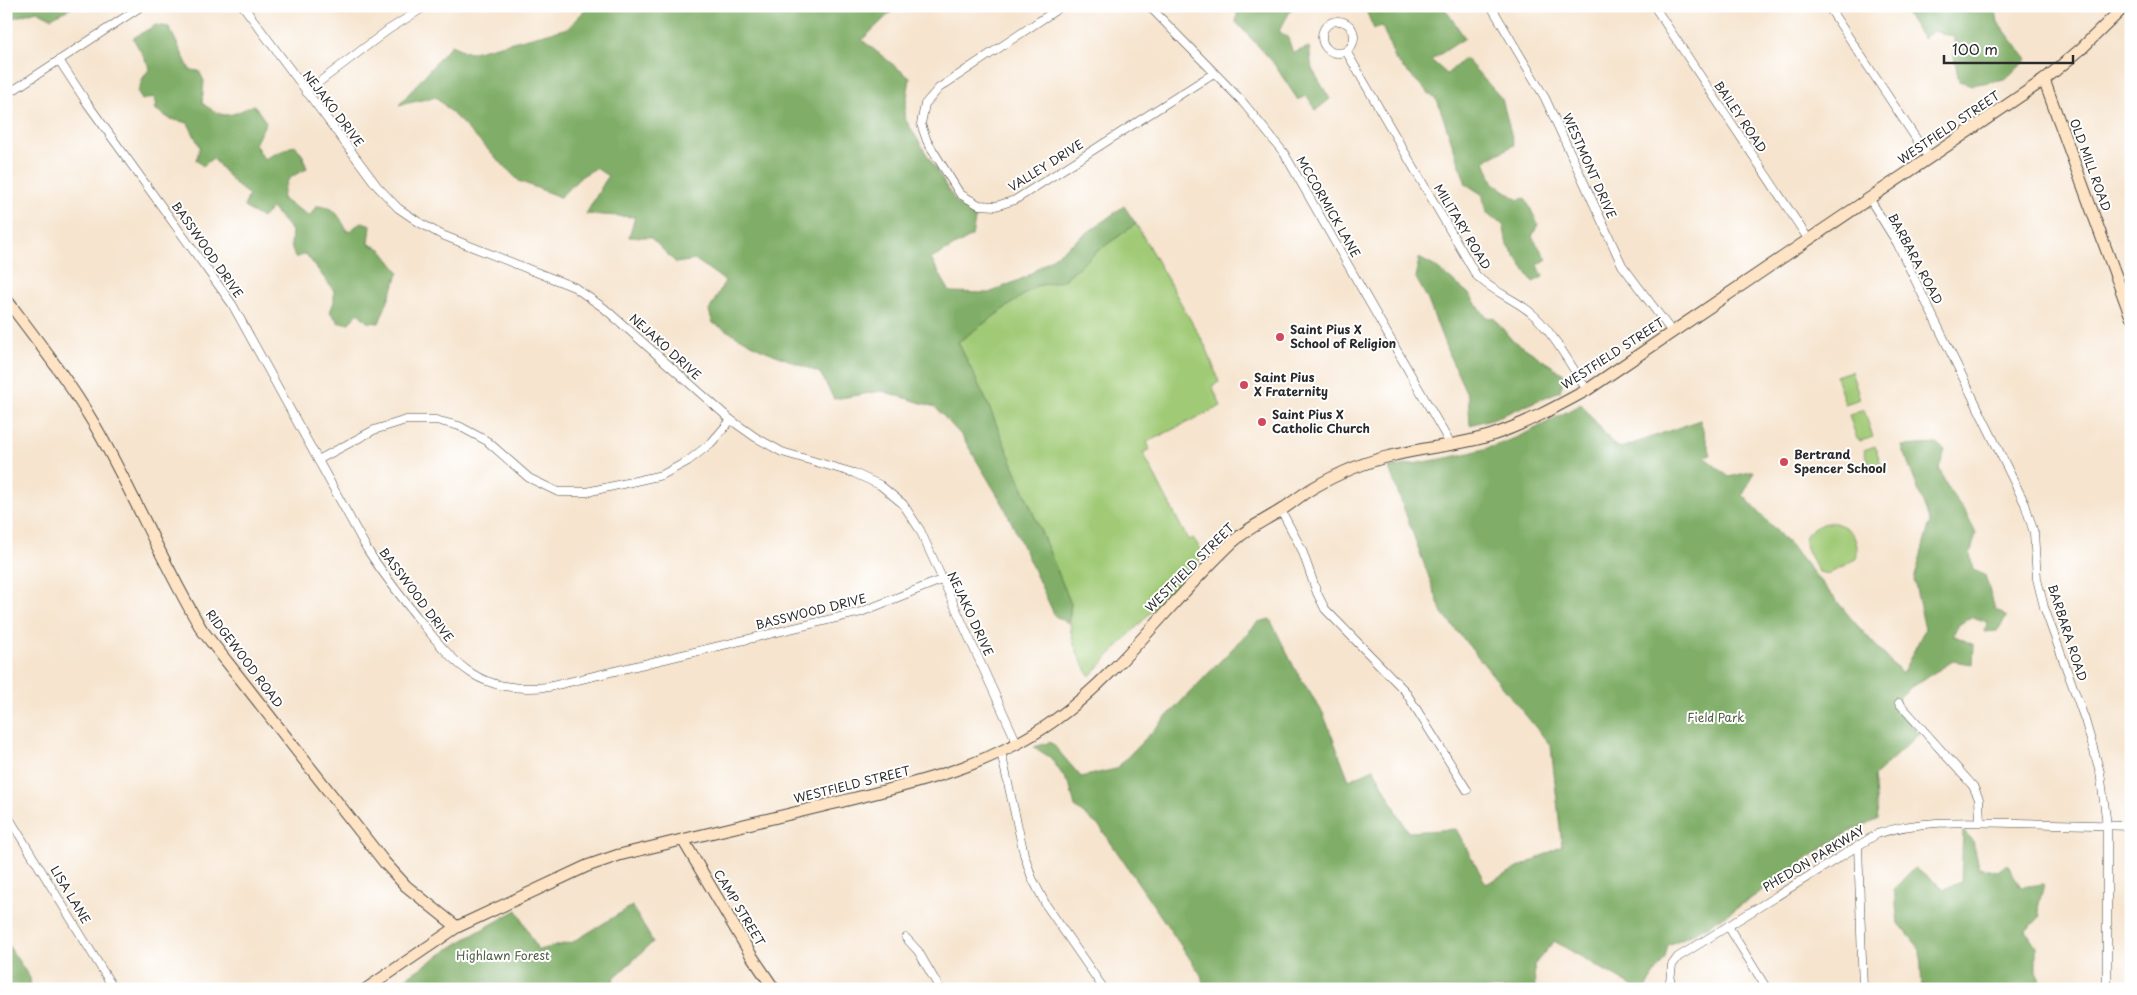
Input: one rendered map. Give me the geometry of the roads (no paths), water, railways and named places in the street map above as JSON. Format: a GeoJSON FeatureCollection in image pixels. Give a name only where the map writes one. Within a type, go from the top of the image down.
{"type":"FeatureCollection","features":[{"type":"Feature","properties":{"kind":"main road","name":"WESTFIELD STREET"},"geometry":{"type":"LineString","coordinates":[[366,989],[457,927],[587,866],[619,855],[924,781],[1001,752],[1054,721],[1088,694],[1235,540],[1258,522],[1316,486],[1381,458],[1451,446],[1492,435],[1539,416],[1587,390],[2044,80],[2125,6]]}},
{"type":"Feature","properties":{"kind":"main road","name":"OLD MILL ROAD"},"geometry":{"type":"LineString","coordinates":[[2044,80],[2131,317]]}},
{"type":"Feature","properties":{"kind":"main road","name":"RIDGEWOOD ROAD"},"geometry":{"type":"LineString","coordinates":[[6,299],[11,313],[64,376],[94,424],[183,599],[202,630],[385,863],[406,886],[457,927]]}},
{"type":"Feature","properties":{"kind":"main road","name":"CAMP STREET"},"geometry":{"type":"LineString","coordinates":[[682,840],[751,955],[774,989]]}},
{"type":"Feature","properties":{"kind":"street"},"geometry":{"type":"LineString","coordinates":[[6,95],[142,6]]}},
{"type":"Feature","properties":{"kind":"street","name":"NEJAKO DRIVE"},"geometry":{"type":"LineString","coordinates":[[244,6],[377,186],[398,208],[442,235],[574,287],[604,308],[731,420],[755,437],[782,452],[854,473],[880,485],[903,504],[920,530],[941,580],[1017,743]]}},
{"type":"Feature","properties":{"kind":"street"},"geometry":{"type":"LineString","coordinates":[[306,92],[388,30],[426,6]]}},
{"type":"Feature","properties":{"kind":"street","name":"VALLEY DRIVE"},"geometry":{"type":"LineString","coordinates":[[1062,6],[939,88],[926,104],[921,124],[927,141],[960,194],[979,205],[996,206],[1015,200],[1214,72]]}},
{"type":"Feature","properties":{"kind":"street","name":"MCCORMICK LANE"},"geometry":{"type":"LineString","coordinates":[[1149,6],[1241,100],[1284,153],[1451,446]]}},
{"type":"Feature","properties":{"kind":"street","name":"WESTMONT DRIVE"},"geometry":{"type":"LineString","coordinates":[[1491,6],[1545,98],[1622,265],[1672,332]]}},
{"type":"Feature","properties":{"kind":"street","name":"BAILEY ROAD"},"geometry":{"type":"LineString","coordinates":[[1654,6],[1809,240]]}},
{"type":"Feature","properties":{"kind":"street"},"geometry":{"type":"LineString","coordinates":[[1828,6],[1929,158]]}},
{"type":"Feature","properties":{"kind":"street"},"geometry":{"type":"LineString","coordinates":[[1343,22],[1353,31],[1352,44],[1346,51],[1333,52],[1324,43],[1323,35],[1330,24],[1343,22]]}},
{"type":"Feature","properties":{"kind":"street","name":"MILITARY ROAD"},"geometry":{"type":"LineString","coordinates":[[1346,51],[1476,275],[1491,288],[1514,301],[1536,317],[1587,390]]}},
{"type":"Feature","properties":{"kind":"street","name":"BASSWOOD DRIVE"},"geometry":{"type":"LineString","coordinates":[[59,60],[87,103],[232,304],[367,549],[383,574],[447,654],[466,670],[494,684],[522,690],[548,687],[861,612],[941,580]]}},
{"type":"Feature","properties":{"kind":"street","name":"BARBARA ROAD"},"geometry":{"type":"LineString","coordinates":[[1869,198],[1897,243],[2024,504],[2034,533],[2037,579],[2044,607],[2085,720],[2100,772],[2107,825],[2108,989]]}},
{"type":"Feature","properties":{"kind":"street"},"geometry":{"type":"LineString","coordinates":[[318,460],[374,430],[406,420],[436,420],[459,426],[487,441],[529,478],[558,492],[587,492],[662,475],[688,461],[704,449],[731,420]]}},
{"type":"Feature","properties":{"kind":"street"},"geometry":{"type":"LineString","coordinates":[[1280,510],[1302,550],[1325,610],[1405,691],[1467,790]]}},
{"type":"Feature","properties":{"kind":"street"},"geometry":{"type":"LineString","coordinates":[[1899,702],[1973,786],[1979,799],[1980,822]]}},
{"type":"Feature","properties":{"kind":"street"},"geometry":{"type":"LineString","coordinates":[[1001,752],[1024,854],[1032,878],[1046,905],[1104,989]]}},
{"type":"Feature","properties":{"kind":"street","name":"LISA LANE"},"geometry":{"type":"LineString","coordinates":[[6,813],[114,989]]}},
{"type":"Feature","properties":{"kind":"street","name":"PHEDON PARKWAY"},"geometry":{"type":"LineString","coordinates":[[1669,989],[1672,966],[1678,957],[1877,834],[1899,827],[1921,824],[1980,822],[2131,826]]}},
{"type":"Feature","properties":{"kind":"street"},"geometry":{"type":"LineString","coordinates":[[1858,845],[1863,989]]}},
{"type":"Feature","properties":{"kind":"street"},"geometry":{"type":"LineString","coordinates":[[1728,926],[1767,989]]}},
{"type":"Feature","properties":{"kind":"street"},"geometry":{"type":"LineString","coordinates":[[906,938],[918,951],[940,989]]}},
{"type":"Feature","properties":{"kind":"place","name":"Saint Pius X School of Religion"},"geometry":{"type":"Point","coordinates":[1280,337]}},
{"type":"Feature","properties":{"kind":"place","name":"Saint Pius X Fraternity"},"geometry":{"type":"Point","coordinates":[1244,385]}},
{"type":"Feature","properties":{"kind":"place","name":"Saint Pius X Catholic Church"},"geometry":{"type":"Point","coordinates":[1262,422]}},
{"type":"Feature","properties":{"kind":"place","name":"Bertrand Spencer School"},"geometry":{"type":"Point","coordinates":[1784,462]}},
{"type":"Feature","properties":{"kind":"park label","name":"Field Park"},"geometry":{"type":"Point","coordinates":[1716,718]}},
{"type":"Feature","properties":{"kind":"park label","name":"Highlawn Forest"},"geometry":{"type":"Point","coordinates":[503,956]}}]}
